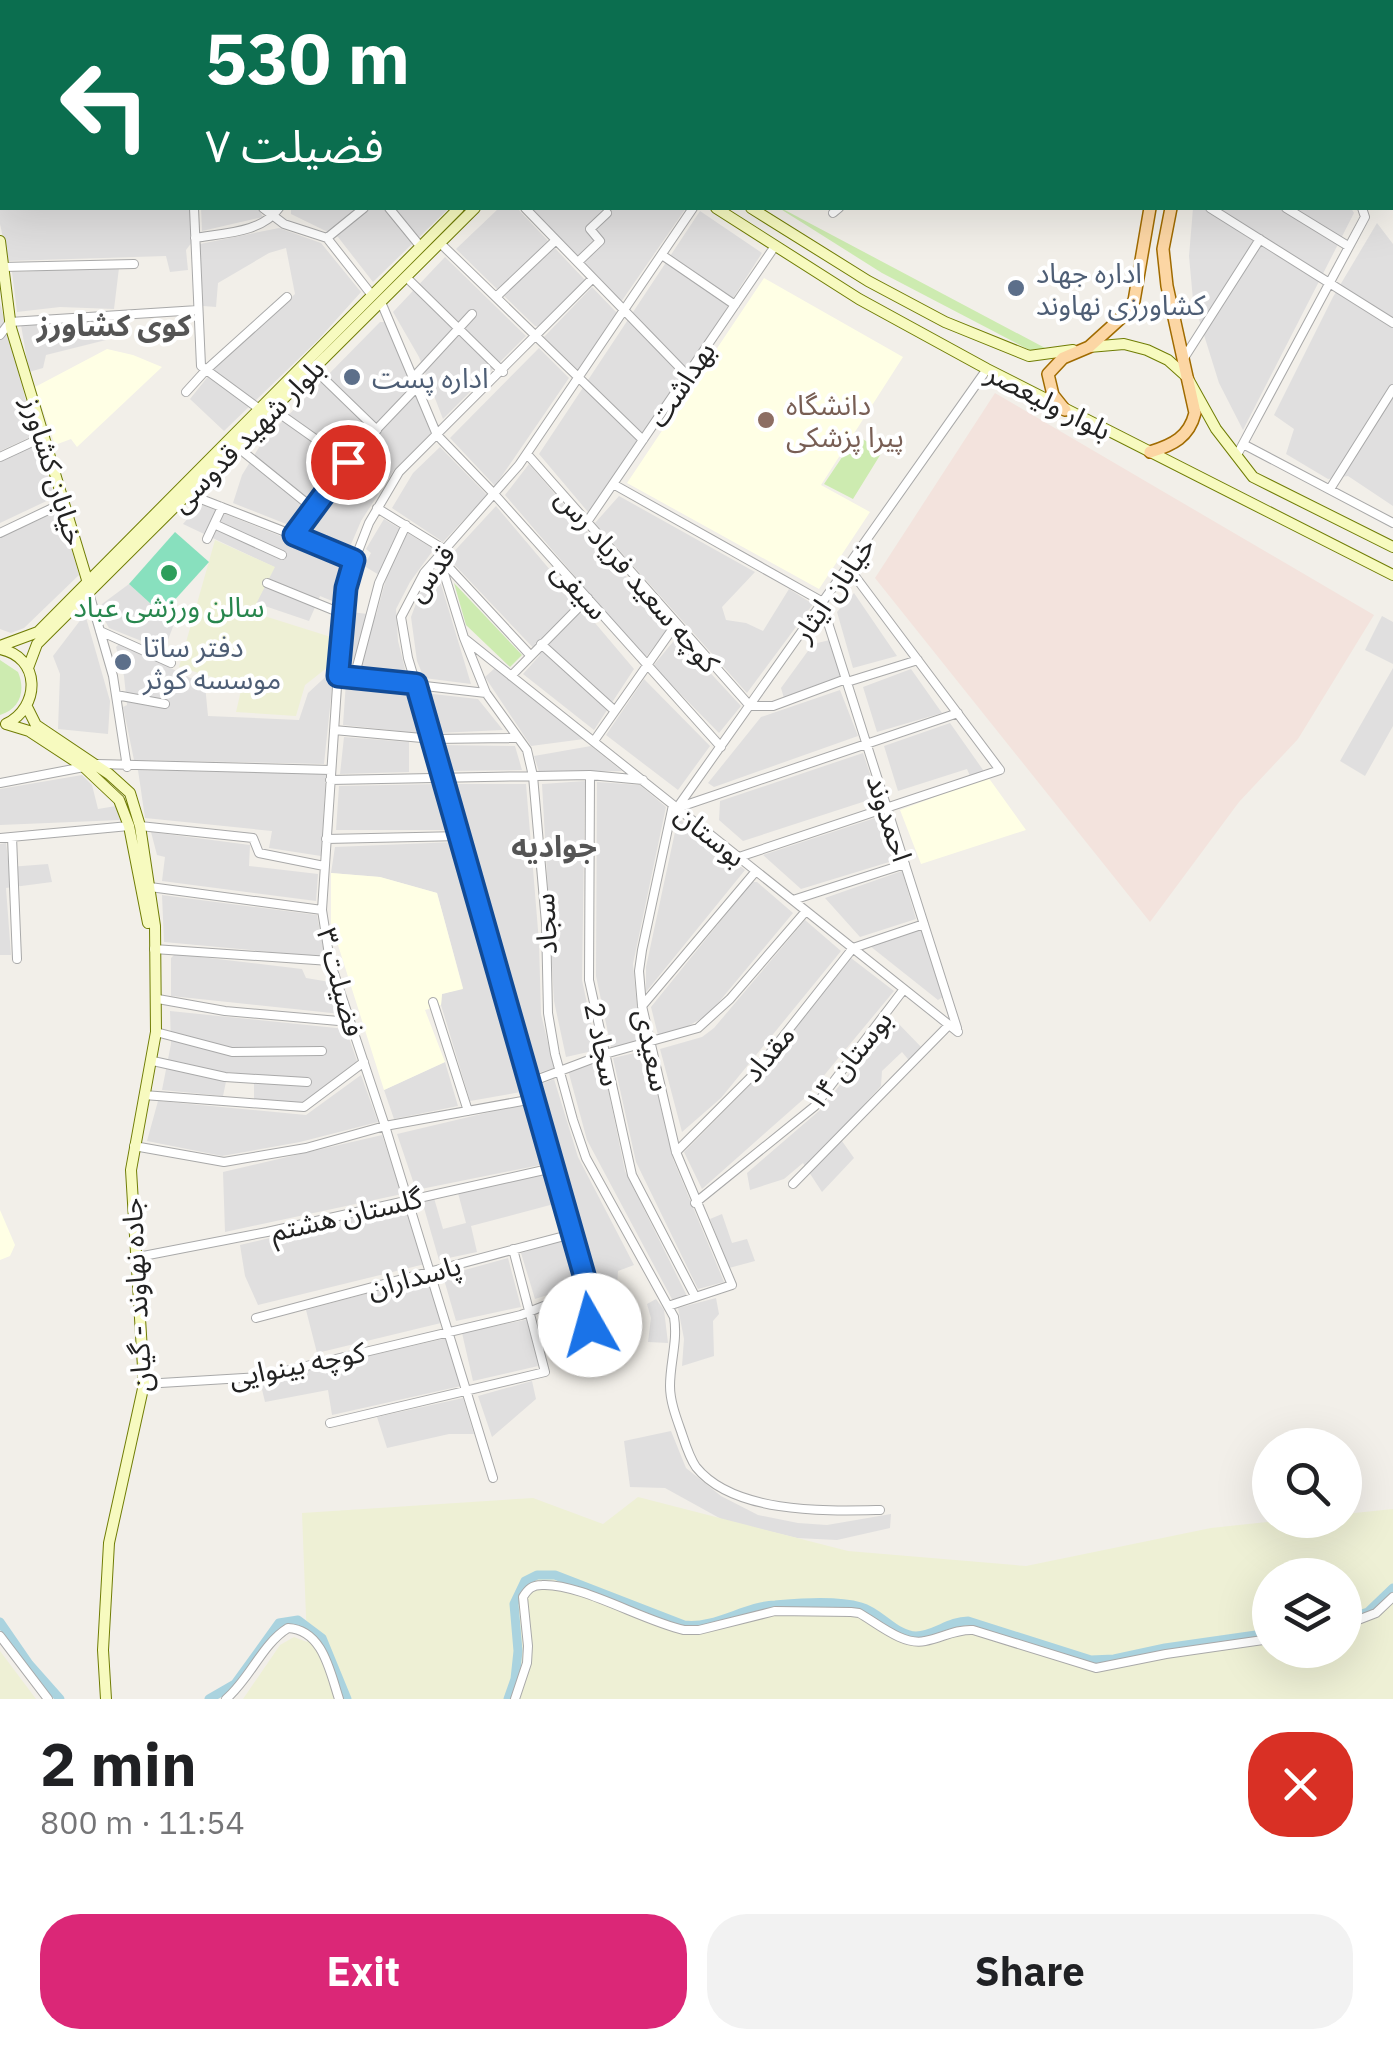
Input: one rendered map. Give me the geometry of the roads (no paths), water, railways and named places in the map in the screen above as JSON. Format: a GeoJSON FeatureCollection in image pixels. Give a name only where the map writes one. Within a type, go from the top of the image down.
{"type":"FeatureCollection","features":[{"type":"Feature","properties":{"kind":"main road","name":"بلوار شهید قدوسی"},"geometry":{"type":"LineString","coordinates":[[0,648],[38,632],[188,494],[314,369],[420,246],[457,210]]}},
{"type":"Feature","properties":{"kind":"main road","name":"بلوار شهید قدوسی"},"geometry":{"type":"LineString","coordinates":[[28,668],[37,644],[258,408],[376,298],[406,277],[473,210]]}},
{"type":"Feature","properties":{"kind":"main road","name":"بلوار ولیعصر"},"geometry":{"type":"LineString","coordinates":[[719,210],[858,299],[988,370],[1393,575]]}},
{"type":"Feature","properties":{"kind":"main road","name":"بلوار ولیعصر"},"geometry":{"type":"LineString","coordinates":[[755,210],[868,281],[945,322],[1030,356],[1113,343],[1148,350],[1168,360],[1187,377],[1216,429],[1240,450],[1253,476],[1393,547]]}},
{"type":"Feature","properties":{"kind":"main road"},"geometry":{"type":"LineString","coordinates":[[1065,410],[1053,396],[1048,374],[1063,358],[1089,347],[1134,301],[1150,210]]}},
{"type":"Feature","properties":{"kind":"main road"},"geometry":{"type":"LineString","coordinates":[[1150,452],[1168,446],[1192,426],[1195,412],[1182,362],[1163,249],[1171,210]]}},
{"type":"Feature","properties":{"kind":"main road","name":"خیابان کشاورز"},"geometry":{"type":"LineString","coordinates":[[0,241],[10,322],[88,588]]}},
{"type":"Feature","properties":{"kind":"main road"},"geometry":{"type":"LineString","coordinates":[[858,299],[868,281]]}},
{"type":"Feature","properties":{"kind":"main road"},"geometry":{"type":"LineString","coordinates":[[0,648],[20,658],[28,668],[33,689],[18,718],[3,725]]}},
{"type":"Feature","properties":{"kind":"main road","name":"جاده نهاوند - گیان"},"geometry":{"type":"LineString","coordinates":[[27,706],[36,724],[88,765]]}},
{"type":"Feature","properties":{"kind":"main road","name":"جاده نهاوند - گیان"},"geometry":{"type":"LineString","coordinates":[[3,725],[29,731],[130,793],[154,949]]}},
{"type":"Feature","properties":{"kind":"main road","name":"جاده نهاوند - گیان"},"geometry":{"type":"LineString","coordinates":[[106,1699],[103,1650],[109,1544],[144,1384],[131,1189],[134,1146],[152,1061],[158,999],[150,887],[134,826]]}},
{"type":"Feature","properties":{"kind":"street"},"geometry":{"type":"LineString","coordinates":[[194,210],[201,366],[258,408]]}},
{"type":"Feature","properties":{"kind":"street"},"geometry":{"type":"LineString","coordinates":[[265,210],[272,218],[327,238],[376,298],[437,435]]}},
{"type":"Feature","properties":{"kind":"street"},"geometry":{"type":"LineString","coordinates":[[195,238],[261,225],[278,210]]}},
{"type":"Feature","properties":{"kind":"street"},"geometry":{"type":"LineString","coordinates":[[327,238],[362,210]]}},
{"type":"Feature","properties":{"kind":"street"},"geometry":{"type":"LineString","coordinates":[[391,210],[420,246]]}},
{"type":"Feature","properties":{"kind":"street"},"geometry":{"type":"LineString","coordinates":[[526,210],[687,375]]}},
{"type":"Feature","properties":{"kind":"street","name":"قدس"},"geometry":{"type":"LineString","coordinates":[[588,1289],[402,636],[401,617],[415,585],[526,454],[692,210]]}},
{"type":"Feature","properties":{"kind":"street"},"geometry":{"type":"LineString","coordinates":[[1213,210],[1393,324]]}},
{"type":"Feature","properties":{"kind":"street"},"geometry":{"type":"LineString","coordinates":[[1289,210],[1348,246]]}},
{"type":"Feature","properties":{"kind":"street"},"geometry":{"type":"LineString","coordinates":[[1363,212],[1240,450],[1393,523]]}},
{"type":"Feature","properties":{"kind":"street"},"geometry":{"type":"LineString","coordinates":[[578,262],[600,241],[590,229],[607,213]]}},
{"type":"Feature","properties":{"kind":"street"},"geometry":{"type":"LineString","coordinates":[[1182,362],[1260,239]]}},
{"type":"Feature","properties":{"kind":"street"},"geometry":{"type":"LineString","coordinates":[[496,298],[556,240]]}},
{"type":"Feature","properties":{"kind":"street"},"geometry":{"type":"LineString","coordinates":[[440,243],[643,440]]}},
{"type":"Feature","properties":{"kind":"street","name":"بهداشت"},"geometry":{"type":"LineString","coordinates":[[587,522],[776,246]]}},
{"type":"Feature","properties":{"kind":"street"},"geometry":{"type":"LineString","coordinates":[[662,256],[735,306]]}},
{"type":"Feature","properties":{"kind":"street"},"geometry":{"type":"LineString","coordinates":[[4,268],[134,264]]}},
{"type":"Feature","properties":{"kind":"street"},"geometry":{"type":"LineString","coordinates":[[406,277],[503,372]]}},
{"type":"Feature","properties":{"kind":"street","name":"فضیلت ۳"},"geometry":{"type":"LineString","coordinates":[[493,1478],[330,961],[322,910],[343,614],[354,560],[377,508],[399,472],[594,278]]}},
{"type":"Feature","properties":{"kind":"street"},"geometry":{"type":"LineString","coordinates":[[186,392],[286,297]]}},
{"type":"Feature","properties":{"kind":"street"},"geometry":{"type":"LineString","coordinates":[[0,335],[10,322],[198,310]]}},
{"type":"Feature","properties":{"kind":"street"},"geometry":{"type":"LineString","coordinates":[[294,535],[348,462],[472,314]]}},
{"type":"Feature","properties":{"kind":"street"},"geometry":{"type":"LineString","coordinates":[[314,369],[377,430]]}},
{"type":"Feature","properties":{"kind":"street","name":"خیابان ایثار"},"geometry":{"type":"LineString","coordinates":[[675,806],[988,370]]}},
{"type":"Feature","properties":{"kind":"street"},"geometry":{"type":"LineString","coordinates":[[1330,490],[1393,389]]}},
{"type":"Feature","properties":{"kind":"street"},"geometry":{"type":"LineString","coordinates":[[273,409],[348,462]]}},
{"type":"Feature","properties":{"kind":"street","name":"سیفی"},"geometry":{"type":"LineString","coordinates":[[437,435],[721,747]]}},
{"type":"Feature","properties":{"kind":"street"},"geometry":{"type":"LineString","coordinates":[[0,457],[43,437]]}},
{"type":"Feature","properties":{"kind":"street"},"geometry":{"type":"LineString","coordinates":[[236,446],[314,509]]}},
{"type":"Feature","properties":{"kind":"street","name":"کوچه سعید فریاد رس"},"geometry":{"type":"LineString","coordinates":[[526,454],[750,706]]}},
{"type":"Feature","properties":{"kind":"street"},"geometry":{"type":"LineString","coordinates":[[613,484],[823,603]]}},
{"type":"Feature","properties":{"kind":"street"},"geometry":{"type":"LineString","coordinates":[[188,494],[354,560]]}},
{"type":"Feature","properties":{"kind":"street"},"geometry":{"type":"LineString","coordinates":[[0,533],[63,503]]}},
{"type":"Feature","properties":{"kind":"street"},"geometry":{"type":"LineString","coordinates":[[207,539],[222,507]]}},
{"type":"Feature","properties":{"kind":"street"},"geometry":{"type":"LineString","coordinates":[[377,508],[442,553],[530,655]]}},
{"type":"Feature","properties":{"kind":"street"},"geometry":{"type":"LineString","coordinates":[[214,524],[282,555]]}},
{"type":"Feature","properties":{"kind":"street"},"geometry":{"type":"LineString","coordinates":[[354,678],[378,582],[406,525]]}},
{"type":"Feature","properties":{"kind":"street","name":"سجاد"},"geometry":{"type":"LineString","coordinates":[[442,553],[464,638],[486,693],[527,750],[533,776],[546,923],[548,1013],[560,1071],[586,1158],[667,1304]]}},
{"type":"Feature","properties":{"kind":"street"},"geometry":{"type":"LineString","coordinates":[[739,857],[1000,770],[848,567]]}},
{"type":"Feature","properties":{"kind":"street"},"geometry":{"type":"LineString","coordinates":[[267,583],[343,614]]}},
{"type":"Feature","properties":{"kind":"street"},"geometry":{"type":"LineString","coordinates":[[88,588],[116,695],[126,767]]}},
{"type":"Feature","properties":{"kind":"street"},"geometry":{"type":"LineString","coordinates":[[511,676],[588,598]]}},
{"type":"Feature","properties":{"kind":"street","name":"احمدوند"},"geometry":{"type":"LineString","coordinates":[[823,603],[958,1032]]}},
{"type":"Feature","properties":{"kind":"street"},"geometry":{"type":"LineString","coordinates":[[594,742],[676,624]]}},
{"type":"Feature","properties":{"kind":"street"},"geometry":{"type":"LineString","coordinates":[[100,631],[171,663]]}},
{"type":"Feature","properties":{"kind":"street","name":"بوستان"},"geometry":{"type":"LineString","coordinates":[[464,638],[958,1032]]}},
{"type":"Feature","properties":{"kind":"street"},"geometry":{"type":"LineString","coordinates":[[541,644],[615,711]]}},
{"type":"Feature","properties":{"kind":"street"},"geometry":{"type":"LineString","coordinates":[[750,706],[773,706],[918,660]]}},
{"type":"Feature","properties":{"kind":"street"},"geometry":{"type":"LineString","coordinates":[[338,676],[486,693]]}},
{"type":"Feature","properties":{"kind":"street"},"geometry":{"type":"LineString","coordinates":[[116,695],[165,704]]}},
{"type":"Feature","properties":{"kind":"street"},"geometry":{"type":"LineString","coordinates":[[675,806],[958,713]]}},
{"type":"Feature","properties":{"kind":"street"},"geometry":{"type":"LineString","coordinates":[[334,730],[432,740],[518,738]]}},
{"type":"Feature","properties":{"kind":"street"},"geometry":{"type":"LineString","coordinates":[[0,784],[88,765],[330,775],[590,776],[642,780]]}},
{"type":"Feature","properties":{"kind":"street","name":"سجاد 2"},"geometry":{"type":"LineString","coordinates":[[590,776],[589,980],[632,1176],[695,1296]]}},
{"type":"Feature","properties":{"kind":"street","name":"سعیدی"},"geometry":{"type":"LineString","coordinates":[[675,806],[639,971],[642,1006],[676,1152],[732,1285],[695,1296]]}},
{"type":"Feature","properties":{"kind":"street"},"geometry":{"type":"LineString","coordinates":[[0,838],[134,826],[253,838],[260,854],[324,866]]}},
{"type":"Feature","properties":{"kind":"street"},"geometry":{"type":"LineString","coordinates":[[326,839],[461,836]]}},
{"type":"Feature","properties":{"kind":"street"},"geometry":{"type":"LineString","coordinates":[[12,837],[17,959]]}},
{"type":"Feature","properties":{"kind":"street"},"geometry":{"type":"LineString","coordinates":[[793,900],[905,864]]}},
{"type":"Feature","properties":{"kind":"street"},"geometry":{"type":"LineString","coordinates":[[642,1006],[756,870]]}},
{"type":"Feature","properties":{"kind":"street"},"geometry":{"type":"LineString","coordinates":[[150,887],[322,910]]}},
{"type":"Feature","properties":{"kind":"street"},"geometry":{"type":"LineString","coordinates":[[528,1083],[605,1054],[698,1028],[712,1018],[806,911]]}},
{"type":"Feature","properties":{"kind":"street"},"geometry":{"type":"LineString","coordinates":[[853,948],[924,924]]}},
{"type":"Feature","properties":{"kind":"street","name":"مقداد"},"geometry":{"type":"LineString","coordinates":[[676,1152],[752,1076],[853,948]]}},
{"type":"Feature","properties":{"kind":"street"},"geometry":{"type":"LineString","coordinates":[[154,949],[330,961]]}},
{"type":"Feature","properties":{"kind":"street","name":"بوستان ۱۴"},"geometry":{"type":"LineString","coordinates":[[695,1203],[815,1106],[904,989]]}},
{"type":"Feature","properties":{"kind":"street"},"geometry":{"type":"LineString","coordinates":[[158,999],[225,1011],[350,1022]]}},
{"type":"Feature","properties":{"kind":"street"},"geometry":{"type":"LineString","coordinates":[[433,1002],[468,1111]]}},
{"type":"Feature","properties":{"kind":"street"},"geometry":{"type":"LineString","coordinates":[[792,1184],[949,1024]]}},
{"type":"Feature","properties":{"kind":"street"},"geometry":{"type":"LineString","coordinates":[[156,1032],[232,1052],[322,1051]]}},
{"type":"Feature","properties":{"kind":"street"},"geometry":{"type":"LineString","coordinates":[[152,1061],[225,1077],[307,1082]]}},
{"type":"Feature","properties":{"kind":"street"},"geometry":{"type":"LineString","coordinates":[[144,1094],[304,1108],[364,1062]]}},
{"type":"Feature","properties":{"kind":"street"},"geometry":{"type":"LineString","coordinates":[[134,1146],[224,1162],[306,1148],[385,1126],[533,1099]]}},
{"type":"Feature","properties":{"kind":"street","name":"گلستان هشتم"},"geometry":{"type":"LineString","coordinates":[[138,1256],[553,1168]]}},
{"type":"Feature","properties":{"kind":"street","name":"پاسداران"},"geometry":{"type":"LineString","coordinates":[[256,1318],[572,1234]]}},
{"type":"Feature","properties":{"kind":"street"},"geometry":{"type":"LineString","coordinates":[[330,1422],[544,1372],[513,1249]]}},
{"type":"Feature","properties":{"kind":"street"},"geometry":{"type":"LineString","coordinates":[[448,1333],[588,1289],[593,1315],[590,1325],[582,1339],[564,1354]]}},
{"type":"Feature","properties":{"kind":"street"},"geometry":{"type":"LineString","coordinates":[[695,1296],[667,1304],[677,1333],[670,1387],[686,1446],[697,1468],[717,1484],[782,1508],[880,1510]]}},
{"type":"Feature","properties":{"kind":"street","name":"کوچه بینوایی"},"geometry":{"type":"LineString","coordinates":[[144,1384],[260,1376],[448,1333]]}},
{"type":"Feature","properties":{"kind":"street"},"geometry":{"type":"LineString","coordinates":[[515,1699],[527,1663],[523,1597],[527,1590],[542,1584],[684,1630],[700,1630],[775,1611],[851,1612],[908,1640],[920,1642],[956,1630],[973,1630],[1087,1668],[1252,1642]]}},
{"type":"Feature","properties":{"kind":"street"},"geometry":{"type":"LineString","coordinates":[[1362,1618],[1376,1613],[1393,1597]]}},
{"type":"Feature","properties":{"kind":"street"},"geometry":{"type":"LineString","coordinates":[[226,1699],[250,1675],[273,1640],[288,1628],[302,1630],[314,1638],[339,1699]]}},
{"type":"Feature","properties":{"kind":"street"},"geometry":{"type":"LineString","coordinates":[[0,1636],[48,1699]]}},
{"type":"Feature","properties":{"kind":"waterway"},"geometry":{"type":"LineString","coordinates":[[508,1699],[518,1651],[514,1604],[525,1581],[537,1575],[555,1575],[684,1625],[707,1624],[764,1606],[841,1603],[868,1610],[909,1635],[923,1635],[968,1621],[1091,1660],[1252,1636]]}},
{"type":"Feature","properties":{"kind":"waterway"},"geometry":{"type":"LineString","coordinates":[[1362,1614],[1393,1588]]}},
{"type":"Feature","properties":{"kind":"waterway"},"geometry":{"type":"LineString","coordinates":[[209,1699],[235,1684],[279,1623],[298,1620],[322,1638],[347,1699]]}},
{"type":"Feature","properties":{"kind":"waterway"},"geometry":{"type":"LineString","coordinates":[[0,1622],[60,1699]]}},
{"type":"Feature","properties":{"kind":"place","name":"اداره جهاد کشاورزی نهاوند"},"geometry":{"type":"Point","coordinates":[1016,288]}},
{"type":"Feature","properties":{"kind":"place","name":"اداره پست"},"geometry":{"type":"Point","coordinates":[352,377]}},
{"type":"Feature","properties":{"kind":"place","name":"دانشگاه پیرا پزشکی"},"geometry":{"type":"Point","coordinates":[766,420]}},
{"type":"Feature","properties":{"kind":"place","name":"سالن ورزشی عباد"},"geometry":{"type":"Point","coordinates":[169,573]}},
{"type":"Feature","properties":{"kind":"place","name":"دفتر ساتا موسسه کوثر"},"geometry":{"type":"Point","coordinates":[123,662]}},
{"type":"Feature","properties":{"kind":"district","name":"کوی کشاورز"},"geometry":{"type":"Point","coordinates":[114,324]}},
{"type":"Feature","properties":{"kind":"district","name":"جوادیه"},"geometry":{"type":"Point","coordinates":[554,845]}}]}
